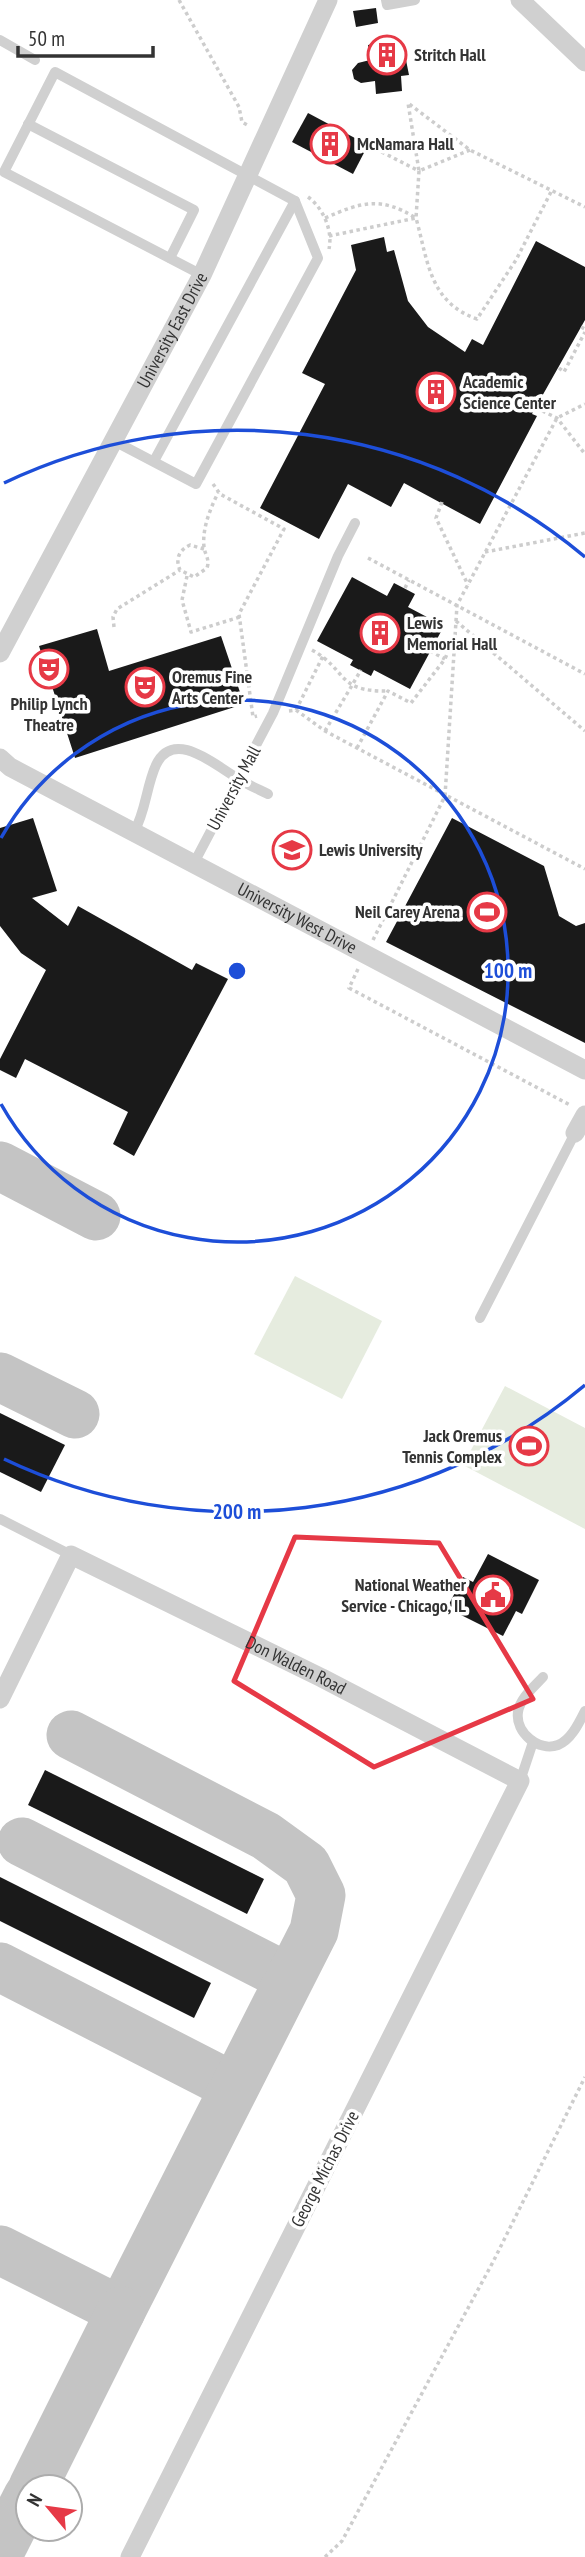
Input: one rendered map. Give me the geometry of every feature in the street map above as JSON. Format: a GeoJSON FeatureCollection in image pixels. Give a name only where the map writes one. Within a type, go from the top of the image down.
{"type":"FeatureCollection","features":[{"type":"Feature","properties":{"kind":"street","name":"University East Drive"},"geometry":{"type":"LineString","coordinates":[[0,653],[202,275],[250,176],[328,0]]}},
{"type":"Feature","properties":{"kind":"street"},"geometry":{"type":"LineString","coordinates":[[520,0],[585,62]]}},
{"type":"Feature","properties":{"kind":"street","name":"University West Drive"},"geometry":{"type":"LineString","coordinates":[[5,762],[585,1070]]}},
{"type":"Feature","properties":{"kind":"street"},"geometry":{"type":"LineString","coordinates":[[575,1133],[579,1111]]}},
{"type":"Feature","properties":{"kind":"street"},"geometry":{"type":"LineString","coordinates":[[0,1699],[71,1555]]}},
{"type":"Feature","properties":{"kind":"street","name":"Don Walden Road"},"geometry":{"type":"LineString","coordinates":[[71,1555],[322,1678],[520,1781]]}},
{"type":"Feature","properties":{"kind":"street","name":"George Michas Drive"},"geometry":{"type":"LineString","coordinates":[[130,2557],[520,1781]]}},
{"type":"Feature","properties":{"kind":"lane"},"geometry":{"type":"LineString","coordinates":[[386,0],[387,5],[415,0]]}},
{"type":"Feature","properties":{"kind":"lane"},"geometry":{"type":"LineString","coordinates":[[0,40],[35,60]]}},
{"type":"Feature","properties":{"kind":"lane"},"geometry":{"type":"LineString","coordinates":[[114,440],[196,484],[318,258],[295,201],[55,72],[4,172],[202,275]]}},
{"type":"Feature","properties":{"kind":"lane"},"geometry":{"type":"LineString","coordinates":[[28,124],[194,210],[170,258]]}},
{"type":"Feature","properties":{"kind":"lane"},"geometry":{"type":"LineString","coordinates":[[154,461],[295,201]]}},
{"type":"Feature","properties":{"kind":"lane","name":"University Mall"},"geometry":{"type":"LineString","coordinates":[[194,863],[273,713],[338,556],[355,523]]}},
{"type":"Feature","properties":{"kind":"lane"},"geometry":{"type":"LineString","coordinates":[[134,832],[146,807],[156,764],[171,751],[188,750],[201,755],[238,779],[268,794]]}},
{"type":"Feature","properties":{"kind":"lane"},"geometry":{"type":"LineString","coordinates":[[480,1318],[575,1133]]}},
{"type":"Feature","properties":{"kind":"lane"},"geometry":{"type":"LineString","coordinates":[[0,1519],[71,1555]]}},
{"type":"Feature","properties":{"kind":"lane"},"geometry":{"type":"LineString","coordinates":[[543,1677],[525,1696],[518,1711],[521,1729],[533,1742],[551,1746],[560,1744],[569,1737],[585,1711]]}},
{"type":"Feature","properties":{"kind":"lane"},"geometry":{"type":"LineString","coordinates":[[520,1781],[533,1742]]}},
{"type":"Feature","properties":{"kind":"path"},"geometry":{"type":"LineString","coordinates":[[552,190],[516,260],[477,318],[449,306],[436,287],[416,218],[419,171],[408,103],[470,150],[585,206]]}},
{"type":"Feature","properties":{"kind":"path"},"geometry":{"type":"LineString","coordinates":[[368,145],[419,171],[470,150]]}},
{"type":"Feature","properties":{"kind":"path"},"geometry":{"type":"LineString","coordinates":[[325,218],[361,204],[379,202],[416,218]]}},
{"type":"Feature","properties":{"kind":"path"},"geometry":{"type":"LineString","coordinates":[[329,236],[416,218]]}},
{"type":"Feature","properties":{"kind":"path"},"geometry":{"type":"LineString","coordinates":[[559,369],[564,372],[584,329]]}},
{"type":"Feature","properties":{"kind":"path"},"geometry":{"type":"LineString","coordinates":[[579,1111],[349,988],[445,796],[457,605],[557,418],[584,407]]}},
{"type":"Feature","properties":{"kind":"path"},"geometry":{"type":"LineString","coordinates":[[536,408],[557,418],[585,454]]}},
{"type":"Feature","properties":{"kind":"path"},"geometry":{"type":"LineString","coordinates":[[204,550],[208,516],[218,492]]}},
{"type":"Feature","properties":{"kind":"path"},"geometry":{"type":"LineString","coordinates":[[442,502],[436,518],[468,585]]}},
{"type":"Feature","properties":{"kind":"path"},"geometry":{"type":"LineString","coordinates":[[485,552],[585,533]]}},
{"type":"Feature","properties":{"kind":"path"},"geometry":{"type":"LineString","coordinates":[[190,545],[204,550],[209,558],[208,568],[200,576],[187,576],[180,570],[177,560],[181,550],[190,545]]}},
{"type":"Feature","properties":{"kind":"path"},"geometry":{"type":"LineString","coordinates":[[368,558],[585,674]]}},
{"type":"Feature","properties":{"kind":"path"},"geometry":{"type":"LineString","coordinates":[[114,627],[113,617],[117,609],[180,570]]}},
{"type":"Feature","properties":{"kind":"path"},"geometry":{"type":"LineString","coordinates":[[187,576],[182,600],[191,632],[240,617]]}},
{"type":"Feature","properties":{"kind":"path"},"geometry":{"type":"LineString","coordinates":[[405,588],[409,580]]}},
{"type":"Feature","properties":{"kind":"path"},"geometry":{"type":"LineString","coordinates":[[456,621],[585,730]]}},
{"type":"Feature","properties":{"kind":"path"},"geometry":{"type":"LineString","coordinates":[[311,650],[323,656],[342,680],[365,691],[388,691],[411,703],[445,659],[455,634]]}},
{"type":"Feature","properties":{"kind":"path"},"geometry":{"type":"LineString","coordinates":[[430,651],[445,659]]}},
{"type":"Feature","properties":{"kind":"path"},"geometry":{"type":"LineString","coordinates":[[296,710],[323,656]]}},
{"type":"Feature","properties":{"kind":"path"},"geometry":{"type":"LineString","coordinates":[[326,731],[361,670]]}},
{"type":"Feature","properties":{"kind":"path"},"geometry":{"type":"LineString","coordinates":[[358,748],[388,691]]}},
{"type":"Feature","properties":{"kind":"path"},"geometry":{"type":"LineString","coordinates":[[273,713],[296,710],[326,731],[585,869]]}},
{"type":"Feature","properties":{"kind":"path"},"geometry":{"type":"LineString","coordinates":[[325,2557],[342,2541],[349,2529],[493,2262],[585,2077]]}},
{"type":"Feature","properties":{"kind":"highlighted area"},"geometry":{"type":"Polygon","coordinates":[[[295,1537],[439,1543],[533,1699],[374,1767],[234,1681],[295,1537]]]}},
{"type":"Feature","properties":{"kind":"shaded area"},"geometry":{"type":"Polygon","coordinates":[[[295,1276],[382,1321],[342,1399],[254,1354],[295,1276]]]}},
{"type":"Feature","properties":{"kind":"shaded area","name":"Jack Oremus Tennis Complex"},"geometry":{"type":"Polygon","coordinates":[[[505,1386],[585,1428],[585,1529],[463,1465],[505,1386]]]}},
{"type":"Feature","properties":{"kind":"building"},"geometry":{"type":"Polygon","coordinates":[[[376,8],[378,23],[356,27],[353,11],[376,8]]]}},
{"type":"Feature","properties":{"kind":"building","name":"Stritch Hall"},"geometry":{"type":"Polygon","coordinates":[[[393,40],[396,51],[404,50],[409,75],[401,76],[402,91],[376,94],[375,81],[361,83],[354,79],[352,70],[358,63],[370,60],[368,45],[393,40]]]}},
{"type":"Feature","properties":{"kind":"building","name":"McNamara Hall"},"geometry":{"type":"Polygon","coordinates":[[[308,113],[368,145],[353,174],[292,142],[308,113]]]}},
{"type":"Feature","properties":{"kind":"building","name":"Academic Science Center"},"geometry":{"type":"Polygon","coordinates":[[[384,237],[387,252],[394,250],[408,301],[428,327],[465,352],[472,339],[483,345],[536,241],[585,267],[585,320],[532,414],[537,416],[480,524],[404,483],[391,507],[348,484],[319,539],[260,508],[325,384],[302,373],[356,270],[351,245],[384,237]]]}},
{"type":"Feature","properties":{"kind":"building","name":"Lewis Memorial Hall"},"geometry":{"type":"Polygon","coordinates":[[[352,577],[387,596],[394,583],[415,594],[408,607],[444,626],[410,689],[374,670],[371,676],[350,665],[353,660],[317,641],[352,577]]]}},
{"type":"Feature","properties":{"kind":"building","name":"Oremus Fine Arts Center"},"geometry":{"type":"Polygon","coordinates":[[[97,629],[109,671],[221,636],[244,704],[75,758],[39,646],[97,629]]]}},
{"type":"Feature","properties":{"kind":"building"},"geometry":{"type":"Polygon","coordinates":[[[33,818],[57,891],[32,898],[68,926],[78,906],[192,970],[196,963],[228,979],[134,1156],[113,1144],[128,1112],[25,1059],[16,1078],[0,1070],[0,1059],[46,970],[21,953],[0,926],[0,828],[33,818]]]}},
{"type":"Feature","properties":{"kind":"building"},"geometry":{"type":"Polygon","coordinates":[[[452,818],[544,866],[559,916],[576,926],[585,923],[585,1043],[386,942],[452,818]]]}},
{"type":"Feature","properties":{"kind":"building"},"geometry":{"type":"Polygon","coordinates":[[[0,1413],[65,1445],[41,1492],[0,1472],[0,1413]]]}},
{"type":"Feature","properties":{"kind":"building","name":"National Weather Service - Chicago, IL"},"geometry":{"type":"Polygon","coordinates":[[[488,1554],[539,1580],[522,1614],[516,1611],[503,1636],[447,1608],[463,1577],[473,1582],[488,1554]]]}},
{"type":"Feature","properties":{"kind":"building"},"geometry":{"type":"Polygon","coordinates":[[[45,1770],[264,1879],[247,1914],[28,1805],[45,1770]]]}},
{"type":"Feature","properties":{"kind":"building"},"geometry":{"type":"Polygon","coordinates":[[[0,1877],[211,1983],[194,2018],[0,1921],[0,1877]]]}},
{"type":"Feature","properties":{"kind":"taxiway"},"geometry":{"type":"LineString","coordinates":[[0,1166],[96,1216]]}},
{"type":"Feature","properties":{"kind":"taxiway"},"geometry":{"type":"LineString","coordinates":[[0,1377],[75,1414]]}},
{"type":"Feature","properties":{"kind":"taxiway"},"geometry":{"type":"LineString","coordinates":[[0,2250],[121,2311],[314,1931],[321,1895],[306,1865],[266,1836],[71,1735]]}},
{"type":"Feature","properties":{"kind":"taxiway"},"geometry":{"type":"LineString","coordinates":[[22,1842],[289,1978]]}},
{"type":"Feature","properties":{"kind":"taxiway"},"geometry":{"type":"LineString","coordinates":[[0,1967],[234,2087]]}},
{"type":"Feature","properties":{"kind":"taxiway"},"geometry":{"type":"LineString","coordinates":[[40,2473],[121,2311]]}},
{"type":"Feature","properties":{"kind":"taxiway"},"geometry":{"type":"LineString","coordinates":[[0,2551],[14,2524]]}},
{"type":"Feature","properties":{"kind":"place","name":"Stritch Hall"},"geometry":{"type":"Point","coordinates":[387,55]}},
{"type":"Feature","properties":{"kind":"place","name":"McNamara Hall"},"geometry":{"type":"Point","coordinates":[330,144]}},
{"type":"Feature","properties":{"kind":"place","name":"Academic Science Center"},"geometry":{"type":"Point","coordinates":[436,392]}},
{"type":"Feature","properties":{"kind":"place","name":"Lewis Memorial Hall"},"geometry":{"type":"Point","coordinates":[380,633]}},
{"type":"Feature","properties":{"kind":"place","name":"Philip Lynch Theatre"},"geometry":{"type":"Point","coordinates":[49,669]}},
{"type":"Feature","properties":{"kind":"place","name":"Oremus Fine Arts Center"},"geometry":{"type":"Point","coordinates":[145,687]}},
{"type":"Feature","properties":{"kind":"place","name":"Lewis University"},"geometry":{"type":"Point","coordinates":[292,850]}},
{"type":"Feature","properties":{"kind":"place","name":"Neil Carey Arena"},"geometry":{"type":"Point","coordinates":[487,912]}},
{"type":"Feature","properties":{"kind":"place","name":"Jack Oremus Tennis Complex"},"geometry":{"type":"Point","coordinates":[529,1446]}},
{"type":"Feature","properties":{"kind":"place","name":"National Weather Service - Chicago, IL"},"geometry":{"type":"Point","coordinates":[493,1595]}}]}
